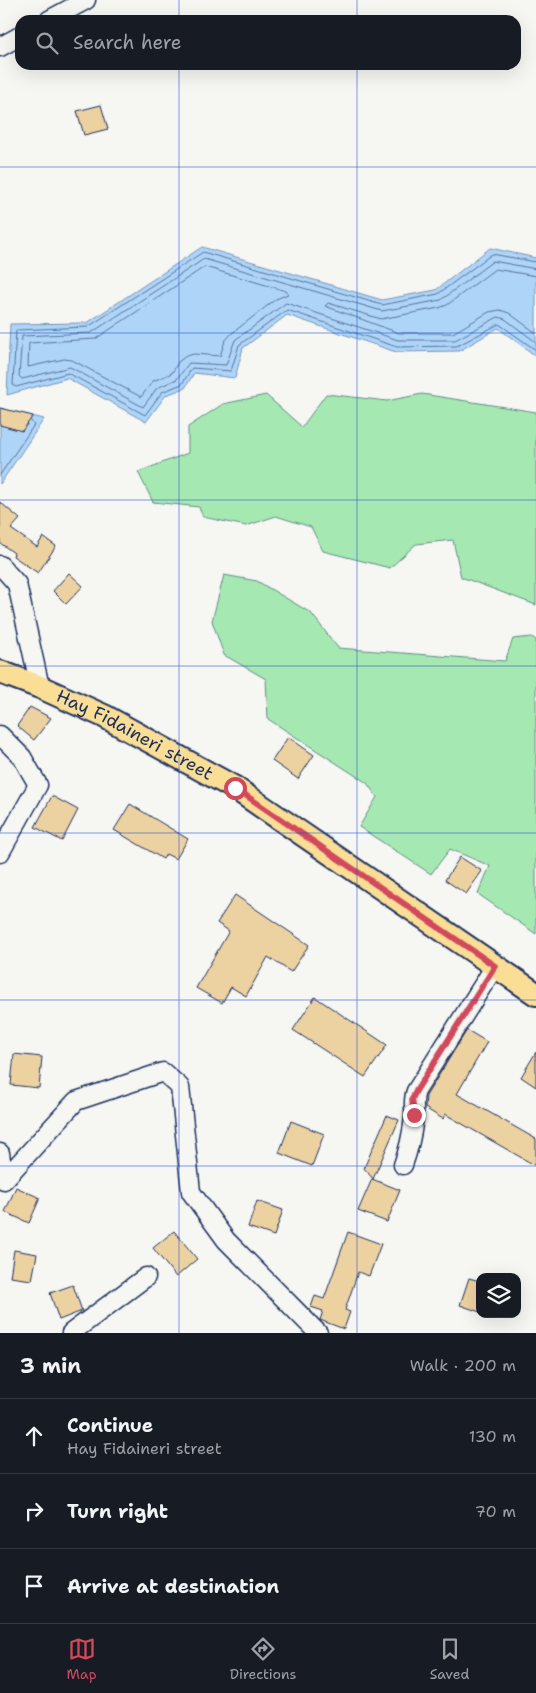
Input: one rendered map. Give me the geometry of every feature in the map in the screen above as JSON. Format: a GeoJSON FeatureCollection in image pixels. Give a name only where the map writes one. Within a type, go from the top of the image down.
{"type":"FeatureCollection","features":[{"type":"Feature","properties":{"kind":"main road","name":"Hay Fidaineri street"},"geometry":{"type":"LineString","coordinates":[[0,672],[40,687],[104,716],[235,788],[536,994]]}},
{"type":"Feature","properties":{"kind":"street"},"geometry":{"type":"LineString","coordinates":[[58,15],[86,0]]}},
{"type":"Feature","properties":{"kind":"street"},"geometry":{"type":"LineString","coordinates":[[0,47],[15,39]]}},
{"type":"Feature","properties":{"kind":"street"},"geometry":{"type":"LineString","coordinates":[[0,565],[17,584],[40,687]]}},
{"type":"Feature","properties":{"kind":"street"},"geometry":{"type":"LineString","coordinates":[[0,735],[22,758],[38,785],[0,853]]}},
{"type":"Feature","properties":{"kind":"street"},"geometry":{"type":"LineString","coordinates":[[403,1165],[410,1148],[414,1115],[412,1099],[495,966]]}},
{"type":"Feature","properties":{"kind":"street"},"geometry":{"type":"LineString","coordinates":[[2,1188],[76,1101],[163,1072],[180,1087],[190,1192],[226,1240],[318,1333]]}},
{"type":"Feature","properties":{"kind":"street"},"geometry":{"type":"LineString","coordinates":[[0,1153],[2,1188]]}},
{"type":"Feature","properties":{"kind":"street"},"geometry":{"type":"LineString","coordinates":[[71,1333],[146,1277]]}},
{"type":"Feature","properties":{"kind":"green space"},"geometry":{"type":"Polygon","coordinates":[[[326,394],[387,401],[422,394],[536,412],[536,605],[461,577],[453,540],[416,544],[390,568],[323,551],[311,527],[276,516],[246,526],[203,517],[199,507],[153,502],[138,472],[188,453],[188,427],[223,404],[266,395],[302,427],[326,394]]]}},
{"type":"Feature","properties":{"kind":"green space"},"geometry":{"type":"Polygon","coordinates":[[[224,575],[257,581],[311,613],[338,648],[505,661],[513,639],[532,637],[536,640],[536,934],[478,894],[490,866],[450,849],[431,874],[359,827],[377,797],[367,783],[268,719],[266,679],[224,655],[212,621],[224,575]]]}},
{"type":"Feature","properties":{"kind":"water"},"geometry":{"type":"Polygon","coordinates":[[[202,247],[382,300],[436,290],[490,248],[536,258],[536,356],[498,328],[459,351],[396,352],[287,315],[243,348],[235,378],[194,373],[185,388],[166,395],[146,422],[67,378],[7,395],[10,324],[87,323],[202,247]]]}},
{"type":"Feature","properties":{"kind":"water"},"geometry":{"type":"Polygon","coordinates":[[[0,408],[44,419],[0,484],[0,408]]]}},
{"type":"Feature","properties":{"kind":"building"},"geometry":{"type":"Polygon","coordinates":[[[101,105],[108,129],[84,135],[77,111],[101,105]]]}},
{"type":"Feature","properties":{"kind":"building"},"geometry":{"type":"Polygon","coordinates":[[[0,408],[33,416],[22,431],[0,425],[0,408]]]}},
{"type":"Feature","properties":{"kind":"building"},"geometry":{"type":"Polygon","coordinates":[[[0,502],[20,519],[11,529],[37,547],[43,537],[56,546],[38,573],[13,556],[14,553],[0,543],[0,502]]]}},
{"type":"Feature","properties":{"kind":"building"},"geometry":{"type":"Polygon","coordinates":[[[69,573],[83,586],[66,604],[53,591],[69,573]]]}},
{"type":"Feature","properties":{"kind":"building"},"geometry":{"type":"Polygon","coordinates":[[[30,707],[51,718],[34,740],[17,726],[30,707]]]}},
{"type":"Feature","properties":{"kind":"building"},"geometry":{"type":"Polygon","coordinates":[[[288,737],[314,755],[298,779],[272,761],[288,737]]]}},
{"type":"Feature","properties":{"kind":"building"},"geometry":{"type":"Polygon","coordinates":[[[52,796],[78,810],[62,841],[35,827],[52,796]]]}},
{"type":"Feature","properties":{"kind":"building"},"geometry":{"type":"Polygon","coordinates":[[[130,804],[188,839],[176,859],[166,854],[163,859],[114,830],[130,804]]]}},
{"type":"Feature","properties":{"kind":"building"},"geometry":{"type":"Polygon","coordinates":[[[460,857],[482,871],[466,894],[445,880],[460,857]]]}},
{"type":"Feature","properties":{"kind":"building"},"geometry":{"type":"Polygon","coordinates":[[[235,895],[309,945],[291,972],[268,957],[246,996],[231,987],[222,1003],[196,988],[229,931],[217,923],[235,895]]]}},
{"type":"Feature","properties":{"kind":"building"},"geometry":{"type":"Polygon","coordinates":[[[315,997],[387,1045],[365,1077],[293,1030],[315,997]]]}},
{"type":"Feature","properties":{"kind":"building"},"geometry":{"type":"Polygon","coordinates":[[[467,1030],[487,1042],[457,1094],[536,1139],[536,1166],[445,1114],[443,1119],[425,1108],[426,1096],[467,1030]]]}},
{"type":"Feature","properties":{"kind":"building"},"geometry":{"type":"Polygon","coordinates":[[[536,1052],[536,1087],[521,1077],[536,1052]]]}},
{"type":"Feature","properties":{"kind":"building"},"geometry":{"type":"Polygon","coordinates":[[[14,1054],[42,1057],[39,1088],[11,1085],[14,1054]]]}},
{"type":"Feature","properties":{"kind":"building"},"geometry":{"type":"Polygon","coordinates":[[[387,1115],[399,1120],[373,1179],[364,1168],[387,1115]]]}},
{"type":"Feature","properties":{"kind":"building"},"geometry":{"type":"Polygon","coordinates":[[[291,1121],[324,1134],[312,1166],[279,1153],[291,1121]]]}},
{"type":"Feature","properties":{"kind":"building"},"geometry":{"type":"Polygon","coordinates":[[[372,1179],[400,1190],[387,1222],[358,1211],[372,1179]]]}},
{"type":"Feature","properties":{"kind":"building"},"geometry":{"type":"Polygon","coordinates":[[[16,1187],[40,1198],[29,1223],[5,1212],[16,1187]]]}},
{"type":"Feature","properties":{"kind":"building"},"geometry":{"type":"Polygon","coordinates":[[[257,1201],[283,1210],[274,1236],[248,1227],[257,1201]]]}},
{"type":"Feature","properties":{"kind":"building"},"geometry":{"type":"Polygon","coordinates":[[[174,1231],[197,1259],[176,1277],[153,1248],[174,1231]]]}},
{"type":"Feature","properties":{"kind":"building"},"geometry":{"type":"Polygon","coordinates":[[[348,1232],[381,1244],[369,1276],[358,1272],[345,1310],[350,1312],[344,1329],[320,1320],[323,1311],[311,1307],[315,1296],[324,1299],[348,1232]]]}},
{"type":"Feature","properties":{"kind":"building"},"geometry":{"type":"Polygon","coordinates":[[[14,1250],[37,1254],[32,1280],[10,1277],[14,1250]]]}},
{"type":"Feature","properties":{"kind":"building"},"geometry":{"type":"Polygon","coordinates":[[[469,1278],[476,1280],[476,1311],[460,1305],[469,1278]]]}},
{"type":"Feature","properties":{"kind":"building"},"geometry":{"type":"Polygon","coordinates":[[[73,1285],[82,1311],[59,1320],[50,1293],[73,1285]]]}},
{"type":"Feature","properties":{"kind":"route"},"geometry":{"type":"LineString","coordinates":[[235,788],[495,966],[416,1091],[412,1099],[414,1115]]}}]}
